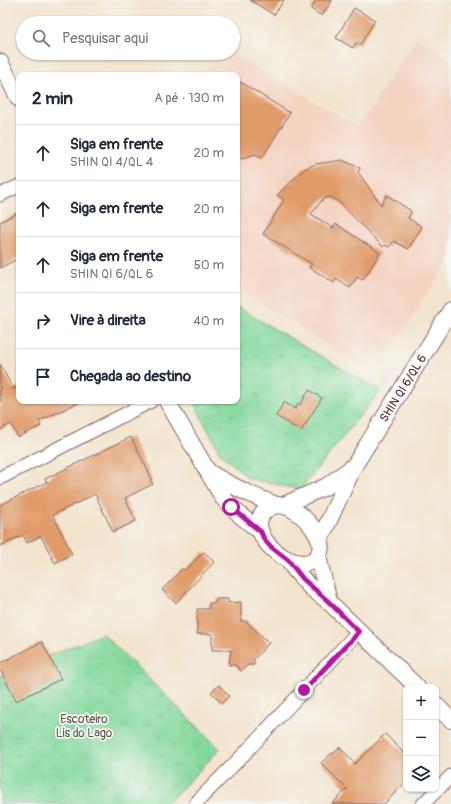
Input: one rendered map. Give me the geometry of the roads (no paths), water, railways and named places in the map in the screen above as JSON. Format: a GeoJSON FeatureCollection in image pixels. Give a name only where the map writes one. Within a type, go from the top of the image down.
{"type":"FeatureCollection","features":[{"type":"Feature","properties":{"kind":"street"},"geometry":{"type":"LineString","coordinates":[[0,62],[16,93]]}},
{"type":"Feature","properties":{"kind":"street"},"geometry":{"type":"LineString","coordinates":[[0,195],[16,187]]}},
{"type":"Feature","properties":{"kind":"street","name":"SHIN QI 6/QL 6"},"geometry":{"type":"LineString","coordinates":[[320,540],[354,466],[451,310]]}},
{"type":"Feature","properties":{"kind":"street"},"geometry":{"type":"LineString","coordinates":[[0,478],[145,404]]}},
{"type":"Feature","properties":{"kind":"street"},"geometry":{"type":"LineString","coordinates":[[169,404],[223,498],[231,507],[261,532]]}},
{"type":"Feature","properties":{"kind":"street","name":"SHIN QI 6/QL 6"},"geometry":{"type":"LineString","coordinates":[[280,505],[327,486],[354,466]]}},
{"type":"Feature","properties":{"kind":"street"},"geometry":{"type":"LineString","coordinates":[[209,472],[238,488],[298,512],[307,521],[316,532],[320,540],[318,556],[329,602]]}},
{"type":"Feature","properties":{"kind":"street"},"geometry":{"type":"LineString","coordinates":[[280,505],[268,509],[260,517],[259,524],[264,539],[270,546],[288,560],[303,579],[414,684]]}},
{"type":"Feature","properties":{"kind":"street"},"geometry":{"type":"LineString","coordinates":[[288,560],[306,563],[312,561],[318,556]]}},
{"type":"Feature","properties":{"kind":"street"},"geometry":{"type":"LineString","coordinates":[[195,804],[359,632]]}},
{"type":"Feature","properties":{"kind":"street"},"geometry":{"type":"LineString","coordinates":[[439,708],[451,720]]}},
{"type":"Feature","properties":{"kind":"street"},"geometry":{"type":"LineString","coordinates":[[423,804],[451,776]]}},
{"type":"Feature","properties":{"kind":"park label","name":"Escoteiro Lis do Lago"},"geometry":{"type":"Point","coordinates":[84,726]}}]}
